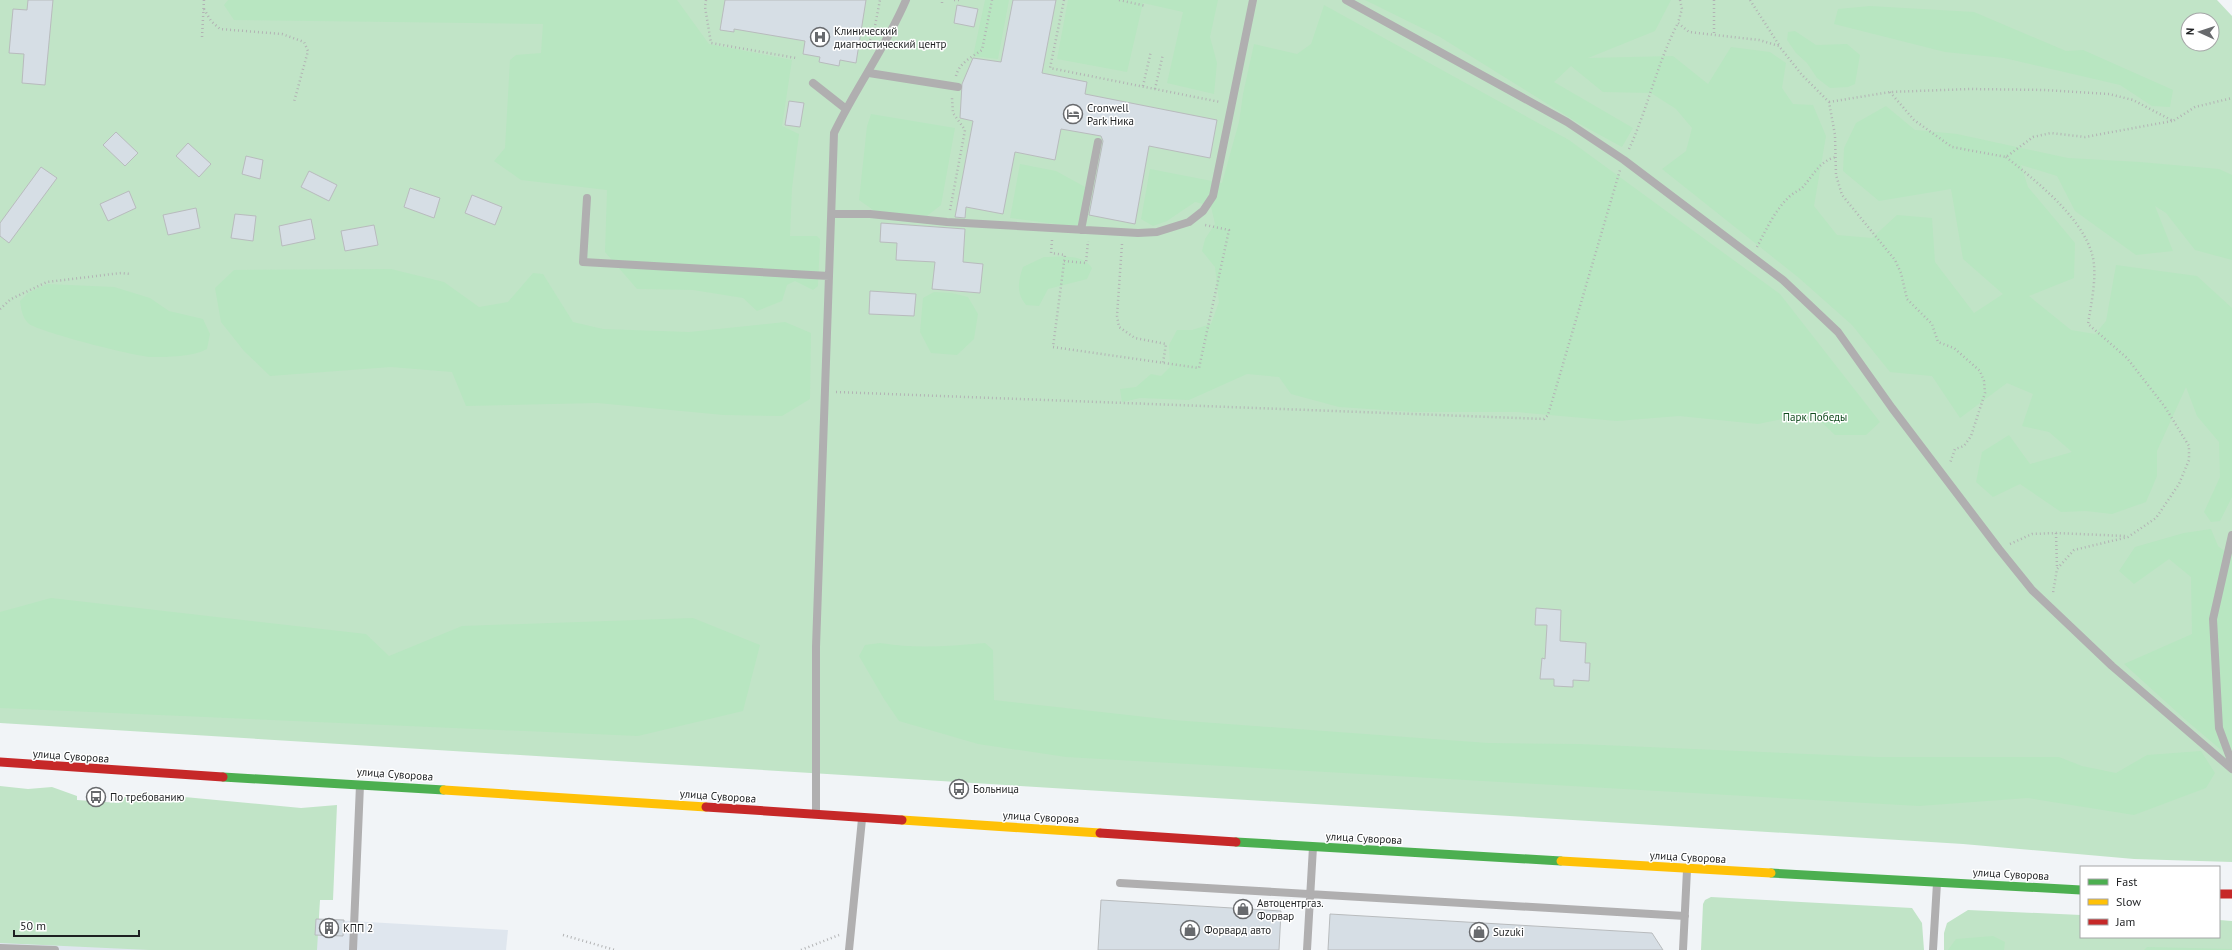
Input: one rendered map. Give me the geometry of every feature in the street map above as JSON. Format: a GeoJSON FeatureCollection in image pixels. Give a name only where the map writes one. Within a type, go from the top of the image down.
{"type":"FeatureCollection","features":[{"type":"Feature","properties":{"kind":"main road","name":"улица Суворова"},"geometry":{"type":"LineString","coordinates":[[0,762],[152,774],[360,784],[1313,847],[2080,890]]}},
{"type":"Feature","properties":{"kind":"main road"},"geometry":{"type":"LineString","coordinates":[[2220,894],[2232,894]]}},
{"type":"Feature","properties":{"kind":"lane"},"geometry":{"type":"LineString","coordinates":[[816,815],[816,647],[834,133],[846,109],[869,73],[906,0]]}},
{"type":"Feature","properties":{"kind":"lane"},"geometry":{"type":"LineString","coordinates":[[832,214],[870,214],[948,222],[1054,228],[1123,234],[1157,232],[1189,222],[1203,211],[1213,196],[1253,0]]}},
{"type":"Feature","properties":{"kind":"lane"},"geometry":{"type":"LineString","coordinates":[[1346,0],[1567,122],[1624,160],[1783,280],[1838,332],[1952,487],[2032,590],[2112,666],[2232,769]]}},
{"type":"Feature","properties":{"kind":"lane"},"geometry":{"type":"LineString","coordinates":[[869,73],[956,86]]}},
{"type":"Feature","properties":{"kind":"lane"},"geometry":{"type":"LineString","coordinates":[[813,83],[846,109]]}},
{"type":"Feature","properties":{"kind":"lane"},"geometry":{"type":"LineString","coordinates":[[1086,231],[1098,142]]}},
{"type":"Feature","properties":{"kind":"lane"},"geometry":{"type":"LineString","coordinates":[[587,198],[583,262],[829,276]]}},
{"type":"Feature","properties":{"kind":"lane"},"geometry":{"type":"LineString","coordinates":[[2232,535],[2213,619],[2220,728],[2232,763]]}},
{"type":"Feature","properties":{"kind":"lane"},"geometry":{"type":"LineString","coordinates":[[352,950],[360,784]]}},
{"type":"Feature","properties":{"kind":"lane"},"geometry":{"type":"LineString","coordinates":[[849,950],[862,818]]}},
{"type":"Feature","properties":{"kind":"lane"},"geometry":{"type":"LineString","coordinates":[[1307,950],[1313,847]]}},
{"type":"Feature","properties":{"kind":"lane"},"geometry":{"type":"LineString","coordinates":[[1682,950],[1687,869]]}},
{"type":"Feature","properties":{"kind":"lane"},"geometry":{"type":"LineString","coordinates":[[1120,883],[1685,916]]}},
{"type":"Feature","properties":{"kind":"lane"},"geometry":{"type":"LineString","coordinates":[[1933,950],[1937,883]]}},
{"type":"Feature","properties":{"kind":"lane"},"geometry":{"type":"LineString","coordinates":[[0,948],[54,950]]}},
{"type":"Feature","properties":{"kind":"path"},"geometry":{"type":"LineString","coordinates":[[202,37],[204,0]]}},
{"type":"Feature","properties":{"kind":"path"},"geometry":{"type":"LineString","coordinates":[[706,0],[705,7],[711,43],[796,58]]}},
{"type":"Feature","properties":{"kind":"path"},"geometry":{"type":"LineString","coordinates":[[868,45],[874,31],[880,0]]}},
{"type":"Feature","properties":{"kind":"path"},"geometry":{"type":"LineString","coordinates":[[954,0],[962,0]]}},
{"type":"Feature","properties":{"kind":"path"},"geometry":{"type":"LineString","coordinates":[[948,222],[965,130],[953,113],[951,100],[956,86],[957,71],[966,61],[982,50],[992,0]]}},
{"type":"Feature","properties":{"kind":"path"},"geometry":{"type":"LineString","coordinates":[[1064,0],[1050,68],[1232,105]]}},
{"type":"Feature","properties":{"kind":"path"},"geometry":{"type":"LineString","coordinates":[[1119,0],[1146,6]]}},
{"type":"Feature","properties":{"kind":"path"},"geometry":{"type":"LineString","coordinates":[[826,392],[1544,419],[1548,415],[1624,160],[1638,128],[1666,46],[1678,23],[1682,10],[1680,0]]}},
{"type":"Feature","properties":{"kind":"path"},"geometry":{"type":"LineString","coordinates":[[1714,0],[1714,35]]}},
{"type":"Feature","properties":{"kind":"path"},"geometry":{"type":"LineString","coordinates":[[1750,0],[1779,46],[1802,75],[1830,102],[1835,135],[1836,175],[1842,195],[1895,260],[1901,273],[1906,299],[1932,324],[1938,342],[1954,348],[1980,371],[1985,393],[1971,436],[1964,446],[1955,449],[1949,464],[1952,487]]}},
{"type":"Feature","properties":{"kind":"path"},"geometry":{"type":"LineString","coordinates":[[204,8],[211,21],[220,28],[282,34],[304,42],[308,51],[294,102]]}},
{"type":"Feature","properties":{"kind":"path"},"geometry":{"type":"LineString","coordinates":[[1678,23],[1689,32],[1759,40],[1779,46]]}},
{"type":"Feature","properties":{"kind":"path"},"geometry":{"type":"LineString","coordinates":[[1142,86],[1151,51]]}},
{"type":"Feature","properties":{"kind":"path"},"geometry":{"type":"LineString","coordinates":[[1155,89],[1163,54]]}},
{"type":"Feature","properties":{"kind":"path"},"geometry":{"type":"LineString","coordinates":[[1830,102],[1890,92],[1970,89],[2109,94],[2133,100],[2173,120]]}},
{"type":"Feature","properties":{"kind":"path"},"geometry":{"type":"LineString","coordinates":[[1890,92],[1914,120],[1952,147],[2006,157],[2036,182],[2080,229],[2092,255],[2093,284],[2088,324],[2127,358],[2165,407],[2189,446],[2189,460],[2179,484],[2156,518],[2128,537],[2074,550],[2057,568]]}},
{"type":"Feature","properties":{"kind":"path"},"geometry":{"type":"LineString","coordinates":[[2006,157],[2033,137],[2051,132],[2085,137],[2173,120],[2195,107],[2232,98]]}},
{"type":"Feature","properties":{"kind":"path"},"geometry":{"type":"LineString","coordinates":[[1751,256],[1775,216],[1789,197],[1802,188],[1812,173],[1828,159],[1836,157]]}},
{"type":"Feature","properties":{"kind":"path"},"geometry":{"type":"LineString","coordinates":[[1054,228],[1051,253],[1065,254],[1053,347],[1199,368],[1229,230],[1189,222]]}},
{"type":"Feature","properties":{"kind":"path"},"geometry":{"type":"LineString","coordinates":[[1064,261],[1086,263],[1086,231]]}},
{"type":"Feature","properties":{"kind":"path"},"geometry":{"type":"LineString","coordinates":[[1123,234],[1117,316],[1119,327],[1136,338],[1166,344],[1163,363]]}},
{"type":"Feature","properties":{"kind":"path"},"geometry":{"type":"LineString","coordinates":[[0,309],[11,300],[47,282],[121,273],[130,274]]}},
{"type":"Feature","properties":{"kind":"path"},"geometry":{"type":"LineString","coordinates":[[1999,549],[2032,534],[2056,532],[2128,537]]}},
{"type":"Feature","properties":{"kind":"path"},"geometry":{"type":"LineString","coordinates":[[2051,609],[2057,568],[2056,532]]}},
{"type":"Feature","properties":{"kind":"path"},"geometry":{"type":"LineString","coordinates":[[801,950],[851,931]]}},
{"type":"Feature","properties":{"kind":"path"},"geometry":{"type":"LineString","coordinates":[[563,935],[615,950]]}},
{"type":"Feature","properties":{"kind":"shaded area"},"geometry":{"type":"Polygon","coordinates":[[[0,901],[508,930],[506,950],[0,950],[0,901]]]}},
{"type":"Feature","properties":{"kind":"green space","name":"Парк Победы"},"geometry":{"type":"Polygon","coordinates":[[[0,0],[2217,0],[2232,16],[2232,862],[2134,859],[1963,844],[0,723],[0,0]]]}},
{"type":"Feature","properties":{"kind":"green space"},"geometry":{"type":"Polygon","coordinates":[[[228,0],[677,0],[709,44],[792,60],[782,126],[799,134],[792,188],[790,236],[817,236],[820,239],[818,286],[813,290],[795,281],[787,285],[782,301],[757,311],[743,298],[693,290],[637,289],[605,252],[607,190],[521,180],[494,161],[505,148],[510,60],[516,55],[541,53],[543,24],[234,20],[224,5],[228,0]]]}},
{"type":"Feature","properties":{"kind":"green space"},"geometry":{"type":"Polygon","coordinates":[[[985,0],[1009,0],[998,59],[973,56],[985,0]]]}},
{"type":"Feature","properties":{"kind":"green space"},"geometry":{"type":"Polygon","coordinates":[[[1068,0],[1218,0],[1210,37],[1217,63],[1214,94],[1167,83],[1183,12],[1143,3],[1127,72],[1057,59],[1068,0]]]}},
{"type":"Feature","properties":{"kind":"green space"},"geometry":{"type":"Polygon","coordinates":[[[1365,0],[1671,0],[1655,31],[1588,58],[1673,56],[1708,84],[1731,47],[1770,52],[1786,63],[1782,88],[1793,104],[1813,105],[1826,136],[1814,206],[1837,235],[1872,238],[1897,215],[1932,218],[1935,262],[1974,313],[2003,294],[1963,259],[1951,189],[1879,201],[1843,171],[1844,148],[1856,123],[1886,106],[1915,130],[1957,134],[2068,158],[2140,162],[2219,169],[2232,175],[2232,260],[2195,250],[2166,213],[2155,206],[2173,251],[2136,255],[2075,211],[2057,176],[2021,165],[2028,187],[2075,243],[2074,278],[2029,296],[2071,330],[2095,334],[2106,321],[2116,265],[2197,276],[2232,308],[2232,497],[2220,521],[2211,522],[2204,512],[2220,477],[2219,442],[2197,416],[2186,387],[2157,451],[2157,476],[2146,502],[2112,514],[2086,511],[2061,512],[2020,484],[1993,497],[1976,482],[1982,452],[2009,435],[2030,464],[2072,452],[2049,432],[2022,426],[2033,394],[2007,383],[1960,418],[1932,376],[1890,372],[1852,325],[1799,278],[1662,169],[1686,151],[1692,128],[1676,109],[1651,93],[1603,92],[1571,66],[1554,82],[1633,128],[1622,147],[1578,123],[1440,37],[1365,0]]]}},
{"type":"Feature","properties":{"kind":"green space"},"geometry":{"type":"Polygon","coordinates":[[[1324,5],[1569,140],[1780,294],[1880,422],[1866,435],[1835,435],[1812,413],[1758,424],[1679,416],[1617,421],[1517,412],[1413,412],[1339,407],[1291,394],[1279,377],[1247,374],[1189,400],[1140,398],[1122,402],[1120,389],[1136,387],[1151,374],[1161,376],[1170,367],[1169,345],[1177,330],[1192,330],[1211,324],[1219,302],[1215,267],[1202,251],[1205,239],[1215,224],[1211,206],[1195,202],[1167,221],[1153,226],[1141,219],[1150,169],[1222,183],[1239,122],[1243,94],[1254,44],[1297,54],[1311,44],[1324,5]]]}},
{"type":"Feature","properties":{"kind":"green space"},"geometry":{"type":"Polygon","coordinates":[[[1870,6],[1974,12],[2066,51],[2083,50],[2173,90],[2170,107],[2152,106],[2120,85],[2004,58],[1945,52],[1834,24],[1838,9],[1870,6]]]}},
{"type":"Feature","properties":{"kind":"green space"},"geometry":{"type":"Polygon","coordinates":[[[1795,31],[1816,45],[1847,44],[1860,55],[1855,84],[1848,87],[1830,88],[1817,78],[1807,63],[1796,53],[1787,40],[1788,32],[1795,31]]]}},
{"type":"Feature","properties":{"kind":"green space"},"geometry":{"type":"Polygon","coordinates":[[[871,114],[955,128],[941,205],[927,216],[876,212],[859,200],[867,126],[871,114]]]}},
{"type":"Feature","properties":{"kind":"green space"},"geometry":{"type":"Polygon","coordinates":[[[1020,164],[1056,171],[1087,188],[1079,227],[1010,218],[1020,164]]]}},
{"type":"Feature","properties":{"kind":"green space"},"geometry":{"type":"Polygon","coordinates":[[[1044,257],[1076,258],[1088,263],[1092,268],[1087,279],[1048,289],[1039,306],[1026,305],[1019,291],[1020,277],[1023,267],[1044,257]]]}},
{"type":"Feature","properties":{"kind":"green space"},"geometry":{"type":"Polygon","coordinates":[[[391,269],[444,282],[479,307],[508,302],[533,273],[543,274],[573,322],[603,329],[689,332],[785,322],[811,333],[810,399],[782,416],[724,415],[598,403],[466,406],[452,372],[391,367],[270,376],[244,351],[221,322],[215,288],[234,270],[391,269]]]}},
{"type":"Feature","properties":{"kind":"green space"},"geometry":{"type":"Polygon","coordinates":[[[47,284],[114,287],[150,298],[169,311],[203,319],[210,334],[207,349],[194,354],[180,356],[142,356],[87,343],[35,327],[28,323],[24,318],[20,301],[28,293],[47,284]]]}},
{"type":"Feature","properties":{"kind":"green space"},"geometry":{"type":"Polygon","coordinates":[[[934,292],[952,293],[968,297],[978,314],[974,339],[957,355],[931,353],[920,332],[923,298],[934,292]]]}},
{"type":"Feature","properties":{"kind":"green space"},"geometry":{"type":"Polygon","coordinates":[[[2211,529],[2218,546],[2232,557],[2232,759],[2188,722],[2124,664],[2192,634],[2191,577],[2169,559],[2134,584],[2119,571],[2135,547],[2184,533],[2211,529]]]}},
{"type":"Feature","properties":{"kind":"green space"},"geometry":{"type":"Polygon","coordinates":[[[51,598],[366,634],[389,656],[462,626],[693,618],[760,645],[743,711],[638,736],[0,708],[0,612],[51,598]]]}},
{"type":"Feature","properties":{"kind":"green space"},"geometry":{"type":"Polygon","coordinates":[[[880,643],[907,646],[945,646],[985,643],[993,650],[994,700],[1173,720],[1488,743],[1579,744],[1878,757],[2059,757],[2082,766],[2116,773],[2147,755],[2201,751],[2215,773],[2206,788],[2134,815],[2028,798],[1919,806],[1066,757],[978,744],[899,721],[884,699],[859,656],[865,645],[880,643]]]}},
{"type":"Feature","properties":{"kind":"green space"},"geometry":{"type":"Polygon","coordinates":[[[0,786],[28,789],[52,787],[77,796],[77,800],[119,803],[121,798],[142,793],[301,808],[337,805],[333,900],[320,900],[317,950],[149,950],[0,943],[0,786]]]}},
{"type":"Feature","properties":{"kind":"green space"},"geometry":{"type":"Polygon","coordinates":[[[1711,897],[1912,908],[1922,923],[1924,950],[1701,950],[1703,904],[1705,900],[1711,897]]]}},
{"type":"Feature","properties":{"kind":"green space"},"geometry":{"type":"Polygon","coordinates":[[[1968,910],[2080,915],[2080,938],[2220,938],[2220,920],[2232,921],[2232,950],[1944,950],[1944,933],[1947,923],[1968,910]]]}},
{"type":"Feature","properties":{"kind":"green space"},"geometry":{"type":"Polygon","coordinates":[[[1993,936],[2005,942],[2004,950],[1948,950],[1956,939],[1993,936]]]}},
{"type":"Feature","properties":{"kind":"green space"},"geometry":{"type":"Polygon","coordinates":[[[2147,947],[2232,949],[2232,950],[2144,950],[2147,947]]]}},
{"type":"Feature","properties":{"kind":"building"},"geometry":{"type":"Polygon","coordinates":[[[28,0],[53,0],[45,85],[22,83],[24,54],[9,53],[13,9],[27,10],[28,0]]]}},
{"type":"Feature","properties":{"kind":"building","name":"Клинический диагностический центр"},"geometry":{"type":"Polygon","coordinates":[[[725,0],[866,0],[856,63],[840,60],[839,66],[819,62],[820,57],[803,54],[805,41],[734,29],[734,32],[720,30],[725,0]]]}},
{"type":"Feature","properties":{"kind":"building","name":"Cronwell Park Ника"},"geometry":{"type":"Polygon","coordinates":[[[1013,0],[1056,0],[1042,73],[1087,82],[1085,94],[1217,120],[1210,158],[1149,146],[1135,224],[1089,215],[1103,141],[1101,136],[1061,129],[1055,160],[1015,152],[1003,214],[966,207],[965,218],[955,217],[973,121],[960,118],[962,84],[973,58],[1001,62],[1013,0]]]}},
{"type":"Feature","properties":{"kind":"building"},"geometry":{"type":"Polygon","coordinates":[[[957,5],[978,9],[974,27],[954,23],[957,5]]]}},
{"type":"Feature","properties":{"kind":"building"},"geometry":{"type":"Polygon","coordinates":[[[789,101],[804,103],[800,127],[785,125],[789,101]]]}},
{"type":"Feature","properties":{"kind":"building"},"geometry":{"type":"Polygon","coordinates":[[[116,132],[138,153],[125,166],[103,145],[116,132]]]}},
{"type":"Feature","properties":{"kind":"building"},"geometry":{"type":"Polygon","coordinates":[[[188,143],[211,164],[199,177],[176,156],[188,143]]]}},
{"type":"Feature","properties":{"kind":"building"},"geometry":{"type":"Polygon","coordinates":[[[246,156],[263,160],[260,179],[242,174],[246,156]]]}},
{"type":"Feature","properties":{"kind":"building"},"geometry":{"type":"Polygon","coordinates":[[[41,167],[57,178],[9,243],[0,236],[0,223],[41,167]]]}},
{"type":"Feature","properties":{"kind":"building"},"geometry":{"type":"Polygon","coordinates":[[[309,171],[337,185],[329,201],[301,187],[309,171]]]}},
{"type":"Feature","properties":{"kind":"building"},"geometry":{"type":"Polygon","coordinates":[[[410,188],[440,198],[434,218],[404,207],[410,188]]]}},
{"type":"Feature","properties":{"kind":"building"},"geometry":{"type":"Polygon","coordinates":[[[129,191],[136,208],[108,221],[100,204],[129,191]]]}},
{"type":"Feature","properties":{"kind":"building"},"geometry":{"type":"Polygon","coordinates":[[[472,195],[502,207],[495,225],[465,213],[472,195]]]}},
{"type":"Feature","properties":{"kind":"building"},"geometry":{"type":"Polygon","coordinates":[[[196,208],[200,228],[168,235],[163,215],[196,208]]]}},
{"type":"Feature","properties":{"kind":"building"},"geometry":{"type":"Polygon","coordinates":[[[235,214],[256,216],[253,241],[231,238],[235,214]]]}},
{"type":"Feature","properties":{"kind":"building"},"geometry":{"type":"Polygon","coordinates":[[[311,219],[315,239],[282,246],[279,226],[311,219]]]}},
{"type":"Feature","properties":{"kind":"building"},"geometry":{"type":"Polygon","coordinates":[[[881,223],[965,229],[963,262],[983,264],[980,293],[932,289],[935,262],[896,260],[897,243],[880,242],[881,223]]]}},
{"type":"Feature","properties":{"kind":"building"},"geometry":{"type":"Polygon","coordinates":[[[374,225],[378,245],[345,251],[341,231],[374,225]]]}},
{"type":"Feature","properties":{"kind":"building"},"geometry":{"type":"Polygon","coordinates":[[[870,291],[916,294],[914,316],[869,314],[870,291]]]}},
{"type":"Feature","properties":{"kind":"building"},"geometry":{"type":"Polygon","coordinates":[[[1536,608],[1561,610],[1560,641],[1586,643],[1585,663],[1590,663],[1589,681],[1573,680],[1573,687],[1554,686],[1554,679],[1540,679],[1542,658],[1545,659],[1547,625],[1535,625],[1536,608]]]}},
{"type":"Feature","properties":{"kind":"building","name":"Форвард авто"},"geometry":{"type":"Polygon","coordinates":[[[1101,900],[1281,911],[1279,950],[1098,950],[1101,900]]]}},
{"type":"Feature","properties":{"kind":"building","name":"Suzuki"},"geometry":{"type":"Polygon","coordinates":[[[1330,914],[1652,933],[1663,950],[1328,950],[1330,914]]]}},
{"type":"Feature","properties":{"kind":"building","name":"КПП 2"},"geometry":{"type":"Polygon","coordinates":[[[316,919],[344,920],[343,936],[315,935],[316,919]]]}},
{"type":"Feature","properties":{"kind":"traffic: fast"},"geometry":{"type":"LineString","coordinates":[[223,777],[444,790]]}},
{"type":"Feature","properties":{"kind":"traffic: fast"},"geometry":{"type":"LineString","coordinates":[[1236,842],[1561,861]]}},
{"type":"Feature","properties":{"kind":"traffic: fast"},"geometry":{"type":"LineString","coordinates":[[1771,873],[2080,890]]}},
{"type":"Feature","properties":{"kind":"traffic: slow"},"geometry":{"type":"LineString","coordinates":[[444,790],[706,807]]}},
{"type":"Feature","properties":{"kind":"traffic: slow"},"geometry":{"type":"LineString","coordinates":[[902,820],[1100,833]]}},
{"type":"Feature","properties":{"kind":"traffic: slow"},"geometry":{"type":"LineString","coordinates":[[1561,861],[1771,873]]}},
{"type":"Feature","properties":{"kind":"traffic: jam"},"geometry":{"type":"LineString","coordinates":[[0,762],[223,777]]}},
{"type":"Feature","properties":{"kind":"traffic: jam"},"geometry":{"type":"LineString","coordinates":[[706,807],[902,820]]}},
{"type":"Feature","properties":{"kind":"traffic: jam"},"geometry":{"type":"LineString","coordinates":[[1100,833],[1236,842]]}},
{"type":"Feature","properties":{"kind":"traffic: jam"},"geometry":{"type":"LineString","coordinates":[[2220,894],[2232,894]]}},
{"type":"Feature","properties":{"kind":"place","name":"Клинический диагностический центр"},"geometry":{"type":"Point","coordinates":[820,37]}},
{"type":"Feature","properties":{"kind":"place","name":"Cronwell Park Ника"},"geometry":{"type":"Point","coordinates":[1073,114]}},
{"type":"Feature","properties":{"kind":"place","name":"Больница"},"geometry":{"type":"Point","coordinates":[959,789]}},
{"type":"Feature","properties":{"kind":"place","name":"По требованию"},"geometry":{"type":"Point","coordinates":[96,797]}},
{"type":"Feature","properties":{"kind":"place","name":"Автоцентргаз. Форвар"},"geometry":{"type":"Point","coordinates":[1243,909]}},
{"type":"Feature","properties":{"kind":"place","name":"КПП 2"},"geometry":{"type":"Point","coordinates":[329,928]}},
{"type":"Feature","properties":{"kind":"place","name":"Форвард авто"},"geometry":{"type":"Point","coordinates":[1190,930]}},
{"type":"Feature","properties":{"kind":"place","name":"Suzuki"},"geometry":{"type":"Point","coordinates":[1479,932]}}]}
